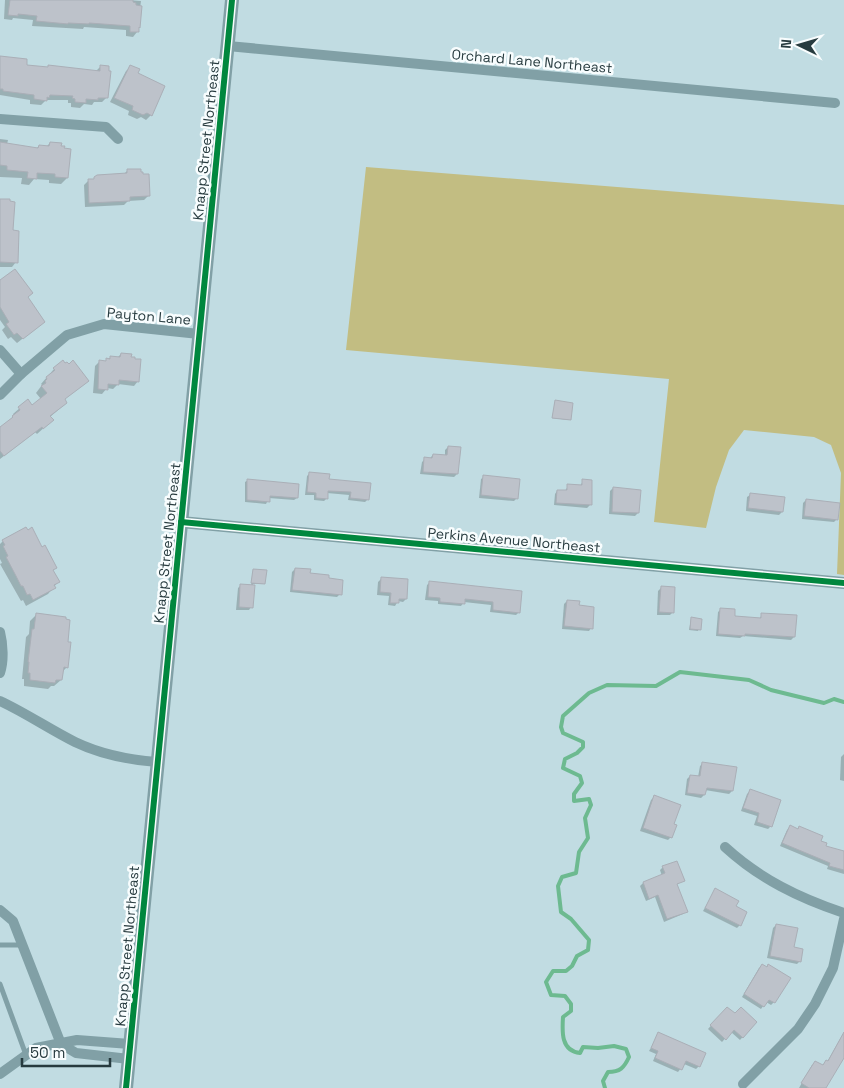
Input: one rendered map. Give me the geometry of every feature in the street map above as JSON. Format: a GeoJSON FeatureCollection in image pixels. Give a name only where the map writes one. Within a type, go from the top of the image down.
{"type":"FeatureCollection","features":[{"type":"Feature","properties":{"kind":"main road","name":"Knapp Street Northeast"},"geometry":{"type":"LineString","coordinates":[[126,1088],[232,0]]}},
{"type":"Feature","properties":{"kind":"street","name":"Orchard Lane Northeast"},"geometry":{"type":"LineString","coordinates":[[228,46],[834,103]]}},
{"type":"Feature","properties":{"kind":"street"},"geometry":{"type":"LineString","coordinates":[[0,119],[106,127],[118,139]]}},
{"type":"Feature","properties":{"kind":"street","name":"Payton Lane"},"geometry":{"type":"LineString","coordinates":[[0,395],[21,374],[67,335],[104,324],[199,334]]}},
{"type":"Feature","properties":{"kind":"street"},"geometry":{"type":"LineString","coordinates":[[0,350],[21,374]]}},
{"type":"Feature","properties":{"kind":"street","name":"Perkins Avenue Northeast"},"geometry":{"type":"LineString","coordinates":[[181,522],[844,583]]}},
{"type":"Feature","properties":{"kind":"street"},"geometry":{"type":"LineString","coordinates":[[0,632],[2,640],[2,668],[0,673]]}},
{"type":"Feature","properties":{"kind":"street"},"geometry":{"type":"LineString","coordinates":[[0,701],[28,714],[76,742],[99,751],[140,761],[157,762]]}},
{"type":"Feature","properties":{"kind":"street"},"geometry":{"type":"LineString","coordinates":[[725,846],[742,862],[774,884],[844,913]]}},
{"type":"Feature","properties":{"kind":"street"},"geometry":{"type":"LineString","coordinates":[[0,910],[13,921],[60,1044],[76,1054],[129,1059]]}},
{"type":"Feature","properties":{"kind":"street"},"geometry":{"type":"LineString","coordinates":[[743,1084],[798,1030],[815,1004],[833,968],[844,920]]}},
{"type":"Feature","properties":{"kind":"street"},"geometry":{"type":"LineString","coordinates":[[0,1074],[36,1048],[77,1040],[130,1044]]}},
{"type":"Feature","properties":{"kind":"lane"},"geometry":{"type":"LineString","coordinates":[[0,946],[23,945]]}},
{"type":"Feature","properties":{"kind":"lane"},"geometry":{"type":"LineString","coordinates":[[0,984],[26,1055]]}},
{"type":"Feature","properties":{"kind":"shaded area"},"geometry":{"type":"Polygon","coordinates":[[[366,167],[844,205],[844,575],[837,574],[841,473],[831,445],[814,437],[744,430],[729,450],[716,487],[706,528],[654,522],[669,379],[346,350],[366,167]]]}},
{"type":"Feature","properties":{"kind":"building"},"geometry":{"type":"Polygon","coordinates":[[[10,0],[133,0],[136,5],[142,6],[140,28],[139,32],[130,32],[130,26],[89,23],[68,24],[36,21],[37,16],[8,15],[10,0]]]}},
{"type":"Feature","properties":{"kind":"building"},"geometry":{"type":"Polygon","coordinates":[[[0,56],[27,59],[27,65],[48,67],[48,65],[100,71],[100,65],[109,66],[109,71],[111,71],[108,98],[98,98],[98,100],[86,99],[86,103],[75,102],[75,99],[72,98],[73,96],[50,95],[49,98],[47,97],[47,101],[34,99],[34,95],[3,91],[3,89],[0,89],[0,56]]]}},
{"type":"Feature","properties":{"kind":"building"},"geometry":{"type":"Polygon","coordinates":[[[130,65],[140,69],[138,73],[165,86],[152,116],[147,113],[143,115],[132,110],[133,106],[114,98],[130,65]]]}},
{"type":"Feature","properties":{"kind":"building"},"geometry":{"type":"Polygon","coordinates":[[[0,142],[38,148],[39,145],[49,146],[50,142],[62,143],[61,146],[65,146],[64,148],[71,149],[68,178],[55,177],[55,174],[37,173],[37,179],[27,178],[28,172],[7,170],[7,166],[0,165],[0,142]]]}},
{"type":"Feature","properties":{"kind":"building"},"geometry":{"type":"Polygon","coordinates":[[[127,169],[141,169],[143,174],[149,174],[150,196],[130,197],[130,201],[89,203],[88,179],[94,179],[97,175],[127,173],[127,169]]]}},
{"type":"Feature","properties":{"kind":"building"},"geometry":{"type":"Polygon","coordinates":[[[0,199],[10,199],[10,201],[15,202],[13,230],[19,231],[18,263],[0,262],[0,199]]]}},
{"type":"Feature","properties":{"kind":"building"},"geometry":{"type":"Polygon","coordinates":[[[15,269],[33,293],[28,297],[45,322],[23,339],[17,333],[14,335],[6,324],[9,322],[0,307],[0,280],[15,269]]]}},
{"type":"Feature","properties":{"kind":"building"},"geometry":{"type":"Polygon","coordinates":[[[121,353],[132,354],[131,357],[141,359],[139,382],[119,380],[119,385],[108,384],[108,390],[98,389],[99,360],[106,361],[106,358],[110,359],[110,356],[120,357],[121,353]]]}},
{"type":"Feature","properties":{"kind":"building"},"geometry":{"type":"Polygon","coordinates":[[[63,360],[69,364],[73,360],[89,381],[65,399],[67,403],[50,416],[54,420],[4,456],[0,451],[0,427],[20,410],[18,407],[28,399],[32,405],[47,393],[41,386],[46,383],[46,377],[55,370],[53,368],[63,360]]]}},
{"type":"Feature","properties":{"kind":"building"},"geometry":{"type":"Polygon","coordinates":[[[555,400],[573,403],[571,420],[552,418],[555,400]]]}},
{"type":"Feature","properties":{"kind":"building"},"geometry":{"type":"Polygon","coordinates":[[[448,446],[461,447],[458,474],[423,472],[424,457],[432,458],[433,454],[447,455],[448,446]]]}},
{"type":"Feature","properties":{"kind":"building"},"geometry":{"type":"Polygon","coordinates":[[[309,472],[330,474],[329,479],[371,483],[369,500],[350,498],[351,492],[328,491],[328,499],[316,498],[316,493],[307,492],[309,472]]]}},
{"type":"Feature","properties":{"kind":"building"},"geometry":{"type":"Polygon","coordinates":[[[483,475],[520,479],[518,499],[481,495],[483,475]]]}},
{"type":"Feature","properties":{"kind":"building"},"geometry":{"type":"Polygon","coordinates":[[[247,479],[299,484],[298,498],[270,496],[270,502],[247,500],[247,479]]]}},
{"type":"Feature","properties":{"kind":"building"},"geometry":{"type":"Polygon","coordinates":[[[582,479],[592,480],[592,505],[556,503],[557,490],[567,490],[567,484],[582,485],[582,479]]]}},
{"type":"Feature","properties":{"kind":"building"},"geometry":{"type":"Polygon","coordinates":[[[613,487],[641,490],[639,513],[612,512],[613,487]]]}},
{"type":"Feature","properties":{"kind":"building"},"geometry":{"type":"Polygon","coordinates":[[[750,493],[785,497],[783,512],[748,508],[750,493]]]}},
{"type":"Feature","properties":{"kind":"building"},"geometry":{"type":"Polygon","coordinates":[[[806,499],[840,503],[838,520],[804,516],[806,499]]]}},
{"type":"Feature","properties":{"kind":"building"},"geometry":{"type":"Polygon","coordinates":[[[26,527],[28,530],[32,527],[42,547],[45,545],[57,568],[53,570],[60,582],[54,585],[56,588],[33,600],[30,594],[27,595],[23,586],[21,586],[6,557],[8,556],[2,540],[26,527]]]}},
{"type":"Feature","properties":{"kind":"building"},"geometry":{"type":"Polygon","coordinates":[[[295,568],[311,569],[310,573],[329,575],[329,578],[343,580],[342,595],[292,590],[295,568]]]}},
{"type":"Feature","properties":{"kind":"building"},"geometry":{"type":"Polygon","coordinates":[[[253,569],[267,570],[265,584],[251,583],[253,569]]]}},
{"type":"Feature","properties":{"kind":"building"},"geometry":{"type":"Polygon","coordinates":[[[381,577],[408,579],[407,599],[399,599],[399,603],[390,603],[391,593],[380,592],[381,577]]]}},
{"type":"Feature","properties":{"kind":"building"},"geometry":{"type":"Polygon","coordinates":[[[429,581],[522,591],[520,613],[493,610],[493,602],[465,599],[465,604],[440,602],[440,598],[428,597],[429,581]]]}},
{"type":"Feature","properties":{"kind":"building"},"geometry":{"type":"Polygon","coordinates":[[[240,584],[255,585],[253,608],[239,607],[240,584]]]}},
{"type":"Feature","properties":{"kind":"building"},"geometry":{"type":"Polygon","coordinates":[[[661,586],[675,587],[674,613],[659,612],[661,586]]]}},
{"type":"Feature","properties":{"kind":"building"},"geometry":{"type":"Polygon","coordinates":[[[567,600],[580,601],[579,605],[594,607],[593,629],[564,626],[567,600]]]}},
{"type":"Feature","properties":{"kind":"building"},"geometry":{"type":"Polygon","coordinates":[[[720,608],[735,609],[735,616],[761,618],[761,613],[797,615],[795,637],[718,634],[720,608]]]}},
{"type":"Feature","properties":{"kind":"building"},"geometry":{"type":"Polygon","coordinates":[[[36,613],[66,617],[66,619],[70,620],[68,642],[71,642],[68,668],[64,667],[62,680],[56,680],[55,683],[30,680],[30,673],[28,673],[32,629],[34,629],[36,613]]]}},
{"type":"Feature","properties":{"kind":"building"},"geometry":{"type":"Polygon","coordinates":[[[691,617],[702,619],[701,630],[690,629],[691,617]]]}},
{"type":"Feature","properties":{"kind":"building"},"geometry":{"type":"Polygon","coordinates":[[[702,762],[737,767],[733,791],[707,788],[705,795],[687,793],[690,775],[700,776],[702,762]]]}},
{"type":"Feature","properties":{"kind":"building"},"geometry":{"type":"Polygon","coordinates":[[[750,789],[781,800],[772,827],[757,822],[759,813],[743,808],[750,789]]]}},
{"type":"Feature","properties":{"kind":"building"},"geometry":{"type":"Polygon","coordinates":[[[654,795],[681,805],[674,824],[677,825],[672,838],[643,828],[654,795]]]}},
{"type":"Feature","properties":{"kind":"building"},"geometry":{"type":"Polygon","coordinates":[[[790,825],[798,829],[799,826],[823,836],[821,841],[827,843],[826,846],[844,851],[844,870],[829,866],[830,863],[782,843],[790,825]]]}},
{"type":"Feature","properties":{"kind":"building"},"geometry":{"type":"Polygon","coordinates":[[[677,861],[685,881],[677,884],[688,912],[667,919],[658,895],[649,899],[643,882],[665,873],[662,866],[677,861]]]}},
{"type":"Feature","properties":{"kind":"building"},"geometry":{"type":"Polygon","coordinates":[[[715,888],[739,901],[736,906],[747,912],[741,926],[705,908],[715,888]]]}},
{"type":"Feature","properties":{"kind":"building"},"geometry":{"type":"Polygon","coordinates":[[[776,924],[798,928],[794,947],[803,949],[801,962],[770,956],[776,924]]]}},
{"type":"Feature","properties":{"kind":"building"},"geometry":{"type":"Polygon","coordinates":[[[762,964],[767,967],[768,964],[791,978],[775,1003],[769,1000],[764,1007],[744,994],[762,964]]]}},
{"type":"Feature","properties":{"kind":"building"},"geometry":{"type":"Polygon","coordinates":[[[727,1007],[735,1013],[741,1007],[757,1022],[743,1038],[734,1030],[726,1040],[710,1025],[727,1007]]]}},
{"type":"Feature","properties":{"kind":"building"},"geometry":{"type":"Polygon","coordinates":[[[658,1032],[706,1053],[700,1067],[686,1061],[682,1070],[655,1058],[658,1051],[651,1048],[658,1032]]]}},
{"type":"Feature","properties":{"kind":"building"},"geometry":{"type":"Polygon","coordinates":[[[844,1032],[844,1058],[826,1088],[809,1088],[801,1083],[815,1061],[823,1065],[826,1060],[828,1061],[844,1032]]]}},
{"type":"Feature","properties":{"kind":"waterway"},"geometry":{"type":"LineString","coordinates":[[605,1088],[603,1081],[608,1072],[619,1070],[627,1061],[629,1057],[626,1049],[614,1046],[583,1047],[580,1053],[569,1049],[564,1040],[563,1017],[571,1011],[571,1004],[565,996],[551,995],[546,982],[553,971],[566,971],[572,966],[577,956],[588,950],[589,940],[571,919],[561,912],[558,886],[562,877],[576,873],[579,852],[588,838],[585,818],[591,805],[589,799],[574,801],[574,794],[582,783],[580,776],[563,768],[565,759],[577,753],[583,747],[583,742],[563,733],[561,727],[563,716],[589,693],[607,685],[656,686],[680,672],[749,680],[771,690],[824,703],[834,699],[844,702]]}},
{"type":"Feature","properties":{"kind":"cycle path"},"geometry":{"type":"LineString","coordinates":[[126,1088],[232,0]]}},
{"type":"Feature","properties":{"kind":"cycle path"},"geometry":{"type":"LineString","coordinates":[[181,522],[844,583]]}}]}
